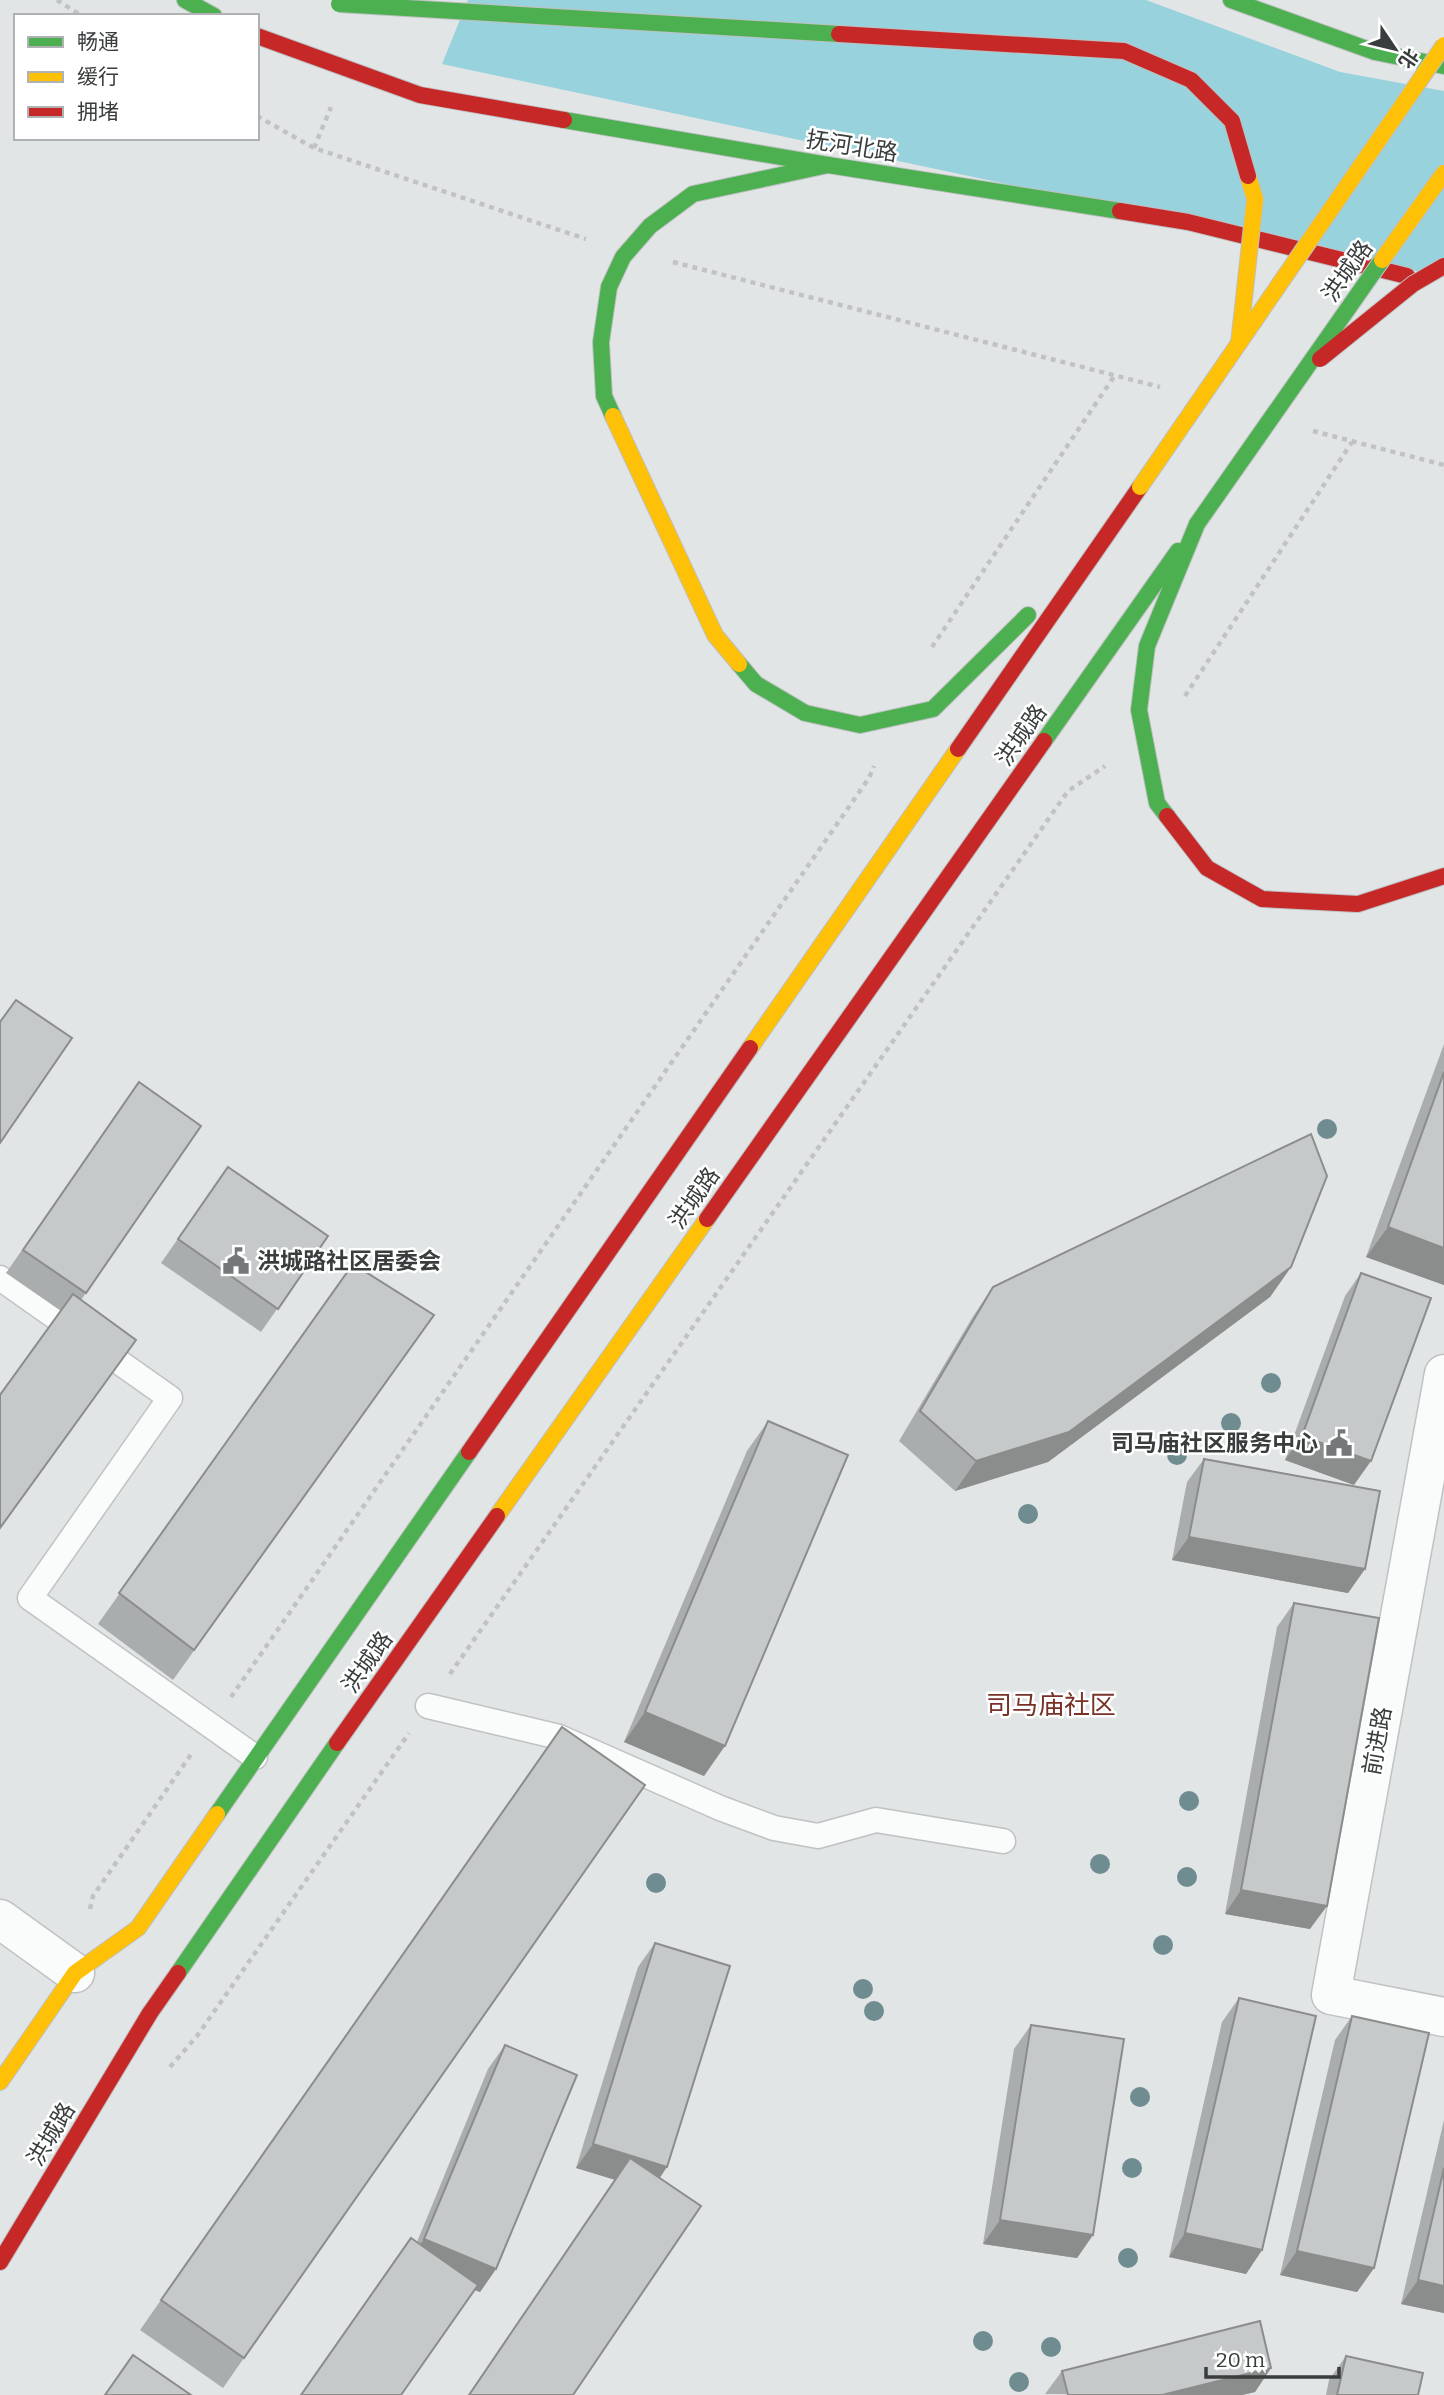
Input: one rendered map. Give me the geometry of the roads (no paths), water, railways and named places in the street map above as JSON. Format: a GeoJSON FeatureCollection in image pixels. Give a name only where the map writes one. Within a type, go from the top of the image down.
{"type":"FeatureCollection","features":[{"type":"Feature","properties":{"kind":"main road"},"geometry":{"type":"LineString","coordinates":[[185,0],[210,14]]}},
{"type":"Feature","properties":{"kind":"main road"},"geometry":{"type":"LineString","coordinates":[[1231,0],[1376,52],[1444,66]]}},
{"type":"Feature","properties":{"kind":"main road"},"geometry":{"type":"LineString","coordinates":[[332,1],[1124,51],[1191,80],[1232,121],[1255,199],[1239,342]]}},
{"type":"Feature","properties":{"kind":"main road","name":"抚河北路"},"geometry":{"type":"LineString","coordinates":[[259,37],[420,95],[828,165],[1188,222],[1444,285]]}},
{"type":"Feature","properties":{"kind":"main road","name":"洪城路"},"geometry":{"type":"LineString","coordinates":[[0,2082],[75,1973],[138,1928],[1140,487],[1444,45]]}},
{"type":"Feature","properties":{"kind":"main road"},"geometry":{"type":"LineString","coordinates":[[828,165],[693,194],[650,226],[623,257],[609,287],[601,342],[604,396],[715,635],[756,684],[805,713],[860,724],[933,709],[1017,628],[1140,487]]}},
{"type":"Feature","properties":{"kind":"main road","name":"洪城路"},"geometry":{"type":"LineString","coordinates":[[0,2262],[150,2013],[343,1734],[1444,173]]}},
{"type":"Feature","properties":{"kind":"main road"},"geometry":{"type":"LineString","coordinates":[[1304,371],[1413,284],[1444,266]]}},
{"type":"Feature","properties":{"kind":"main road"},"geometry":{"type":"LineString","coordinates":[[1197,524],[1147,646],[1139,710],[1157,803],[1207,868],[1262,899],[1358,904],[1444,876]]}},
{"type":"Feature","properties":{"kind":"street","name":"前进路"},"geometry":{"type":"LineString","coordinates":[[1444,1374],[1331,1995],[1444,2017]]}},
{"type":"Feature","properties":{"kind":"street"},"geometry":{"type":"LineString","coordinates":[[0,1919],[75,1973]]}},
{"type":"Feature","properties":{"kind":"lane"},"geometry":{"type":"LineString","coordinates":[[0,1278],[170,1398],[30,1598],[256,1757]]}},
{"type":"Feature","properties":{"kind":"lane"},"geometry":{"type":"LineString","coordinates":[[428,1706],[559,1737],[720,1808],[774,1828],[818,1836],[876,1821],[1003,1841]]}},
{"type":"Feature","properties":{"kind":"place","name":"洪城路社区居委会"},"geometry":{"type":"Point","coordinates":[236,1261]}},
{"type":"Feature","properties":{"kind":"place","name":"司马庙社区服务中心"},"geometry":{"type":"Point","coordinates":[1339,1443]}},
{"type":"Feature","properties":{"kind":"district","name":"司马庙社区"},"geometry":{"type":"Point","coordinates":[1051,1705]}}]}
